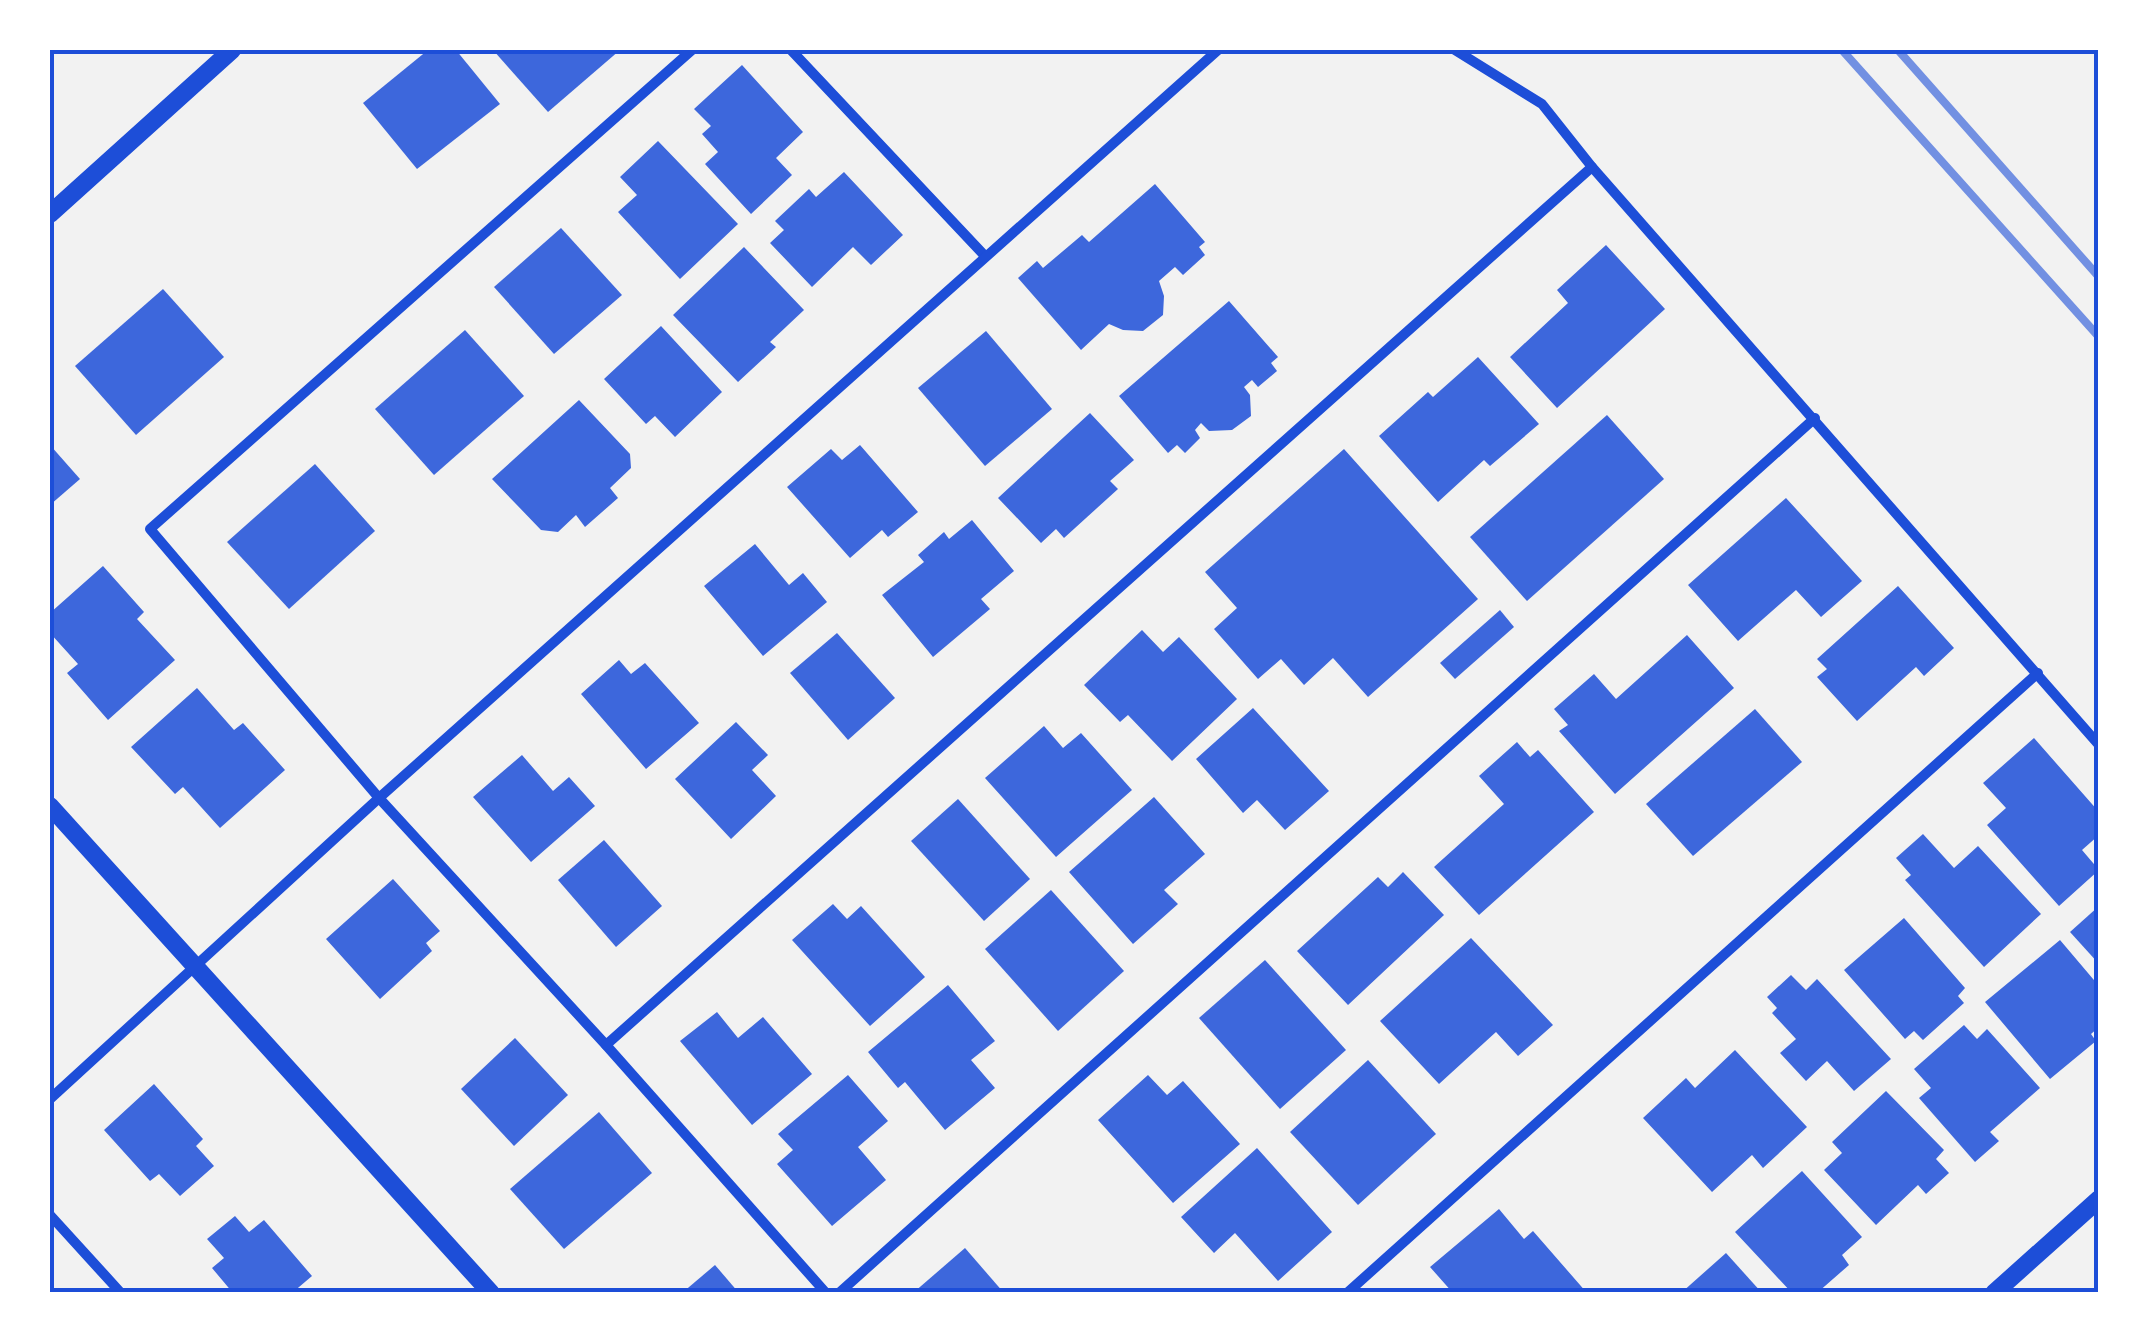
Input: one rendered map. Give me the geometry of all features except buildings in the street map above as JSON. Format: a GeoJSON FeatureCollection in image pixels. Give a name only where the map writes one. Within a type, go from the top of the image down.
{"type":"FeatureCollection","features":[{"type":"Feature","properties":{"kind":"street"},"geometry":{"type":"LineString","coordinates":[[50,214],[232,50]]}},
{"type":"Feature","properties":{"kind":"street"},"geometry":{"type":"LineString","coordinates":[[692,50],[150,529],[379,798],[606,1044],[826,1293]]}},
{"type":"Feature","properties":{"kind":"street"},"geometry":{"type":"LineString","coordinates":[[791,50],[984,256]]}},
{"type":"Feature","properties":{"kind":"street"},"geometry":{"type":"LineString","coordinates":[[50,1099],[379,798],[1218,50]]}},
{"type":"Feature","properties":{"kind":"street"},"geometry":{"type":"LineString","coordinates":[[1456,50],[1542,104],[1592,167],[2099,745]]}},
{"type":"Feature","properties":{"kind":"street"},"geometry":{"type":"LineString","coordinates":[[606,1044],[1592,167]]}},
{"type":"Feature","properties":{"kind":"street"},"geometry":{"type":"LineString","coordinates":[[839,1293],[1815,418]]}},
{"type":"Feature","properties":{"kind":"street"},"geometry":{"type":"LineString","coordinates":[[1347,1293],[2038,673]]}},
{"type":"Feature","properties":{"kind":"street"},"geometry":{"type":"LineString","coordinates":[[50,806],[492,1293]]}},
{"type":"Feature","properties":{"kind":"street"},"geometry":{"type":"LineString","coordinates":[[1994,1293],[2099,1199]]}},
{"type":"Feature","properties":{"kind":"street"},"geometry":{"type":"LineString","coordinates":[[50,1214],[121,1293]]}},
{"type":"Feature","properties":{"kind":"railway"},"geometry":{"type":"LineString","coordinates":[[1842,50],[2099,337]]}},
{"type":"Feature","properties":{"kind":"railway"},"geometry":{"type":"LineString","coordinates":[[1898,50],[2099,277]]}}]}
